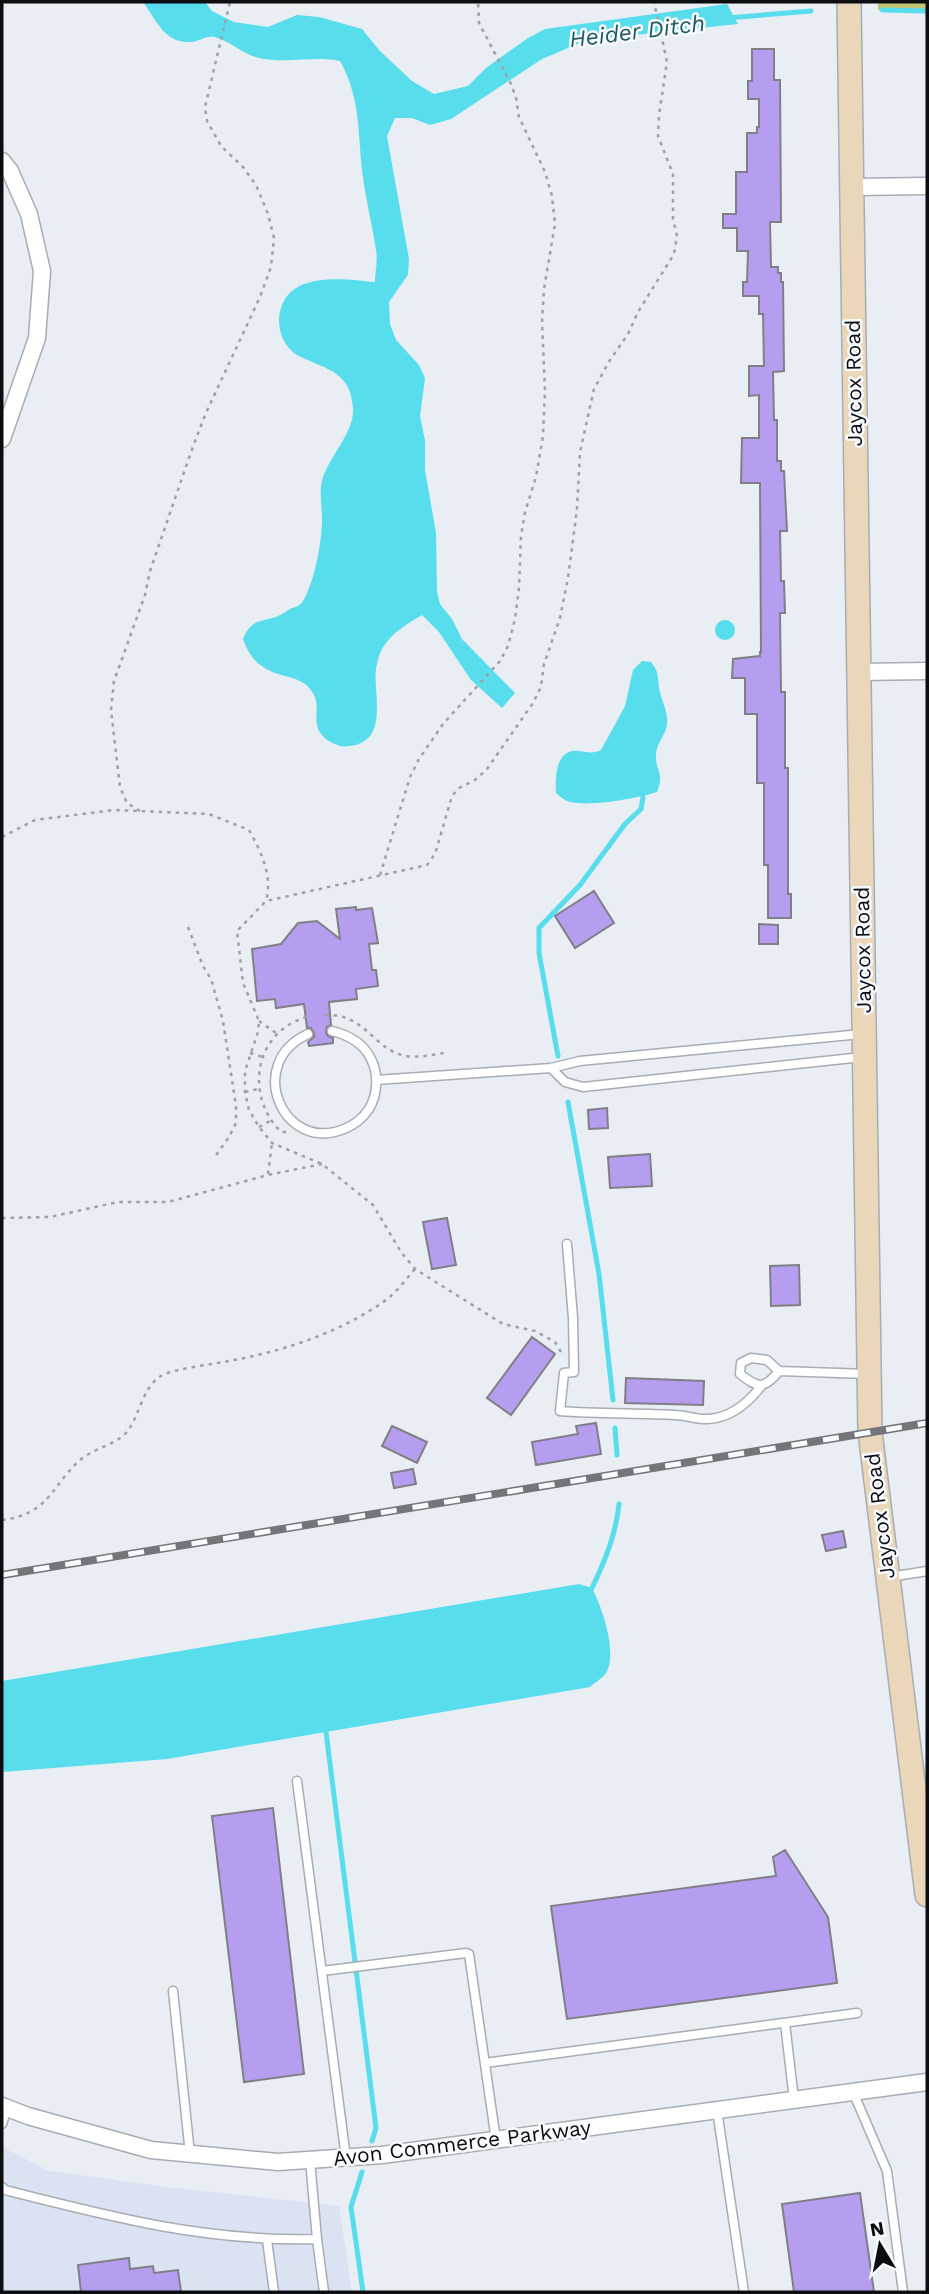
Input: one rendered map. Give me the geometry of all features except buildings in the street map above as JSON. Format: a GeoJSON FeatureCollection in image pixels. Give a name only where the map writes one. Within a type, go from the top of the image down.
{"type":"FeatureCollection","features":[{"type":"Feature","properties":{"kind":"street","name":"Jaycox Road"},"geometry":{"type":"LineString","coordinates":[[849,2],[870,1432],[927,1895]]}},
{"type":"Feature","properties":{"kind":"street"},"geometry":{"type":"LineString","coordinates":[[2,161],[29,214],[42,271],[37,338],[2,439]]}},
{"type":"Feature","properties":{"kind":"street"},"geometry":{"type":"LineString","coordinates":[[852,187],[927,186]]}},
{"type":"Feature","properties":{"kind":"street"},"geometry":{"type":"LineString","coordinates":[[859,672],[927,671]]}},
{"type":"Feature","properties":{"kind":"street","name":"Avon Commerce Parkway"},"geometry":{"type":"LineString","coordinates":[[3,2113],[28,2116],[151,2150],[278,2162],[382,2155],[927,2082]]}},
{"type":"Feature","properties":{"kind":"lane"},"geometry":{"type":"LineString","coordinates":[[307,1034],[294,1041],[277,1063],[275,1092],[280,1106],[298,1125],[311,1131],[326,1133],[351,1126],[363,1117],[371,1104],[376,1080],[372,1061],[365,1049],[351,1037],[332,1031]]}},
{"type":"Feature","properties":{"kind":"lane"},"geometry":{"type":"LineString","coordinates":[[376,1080],[551,1068],[580,1061],[864,1034]]}},
{"type":"Feature","properties":{"kind":"lane"},"geometry":{"type":"LineString","coordinates":[[551,1068],[565,1082],[583,1087],[865,1057]]}},
{"type":"Feature","properties":{"kind":"lane"},"geometry":{"type":"LineString","coordinates":[[567,1244],[574,1372],[564,1373],[560,1410],[599,1414],[678,1415],[708,1419],[731,1413],[750,1401],[762,1385]]}},
{"type":"Feature","properties":{"kind":"lane"},"geometry":{"type":"LineString","coordinates":[[779,1371],[770,1382],[762,1385],[754,1385],[740,1374],[741,1363],[751,1358],[767,1360],[779,1371],[868,1374]]}},
{"type":"Feature","properties":{"kind":"lane"},"geometry":{"type":"LineString","coordinates":[[887,1577],[927,1571]]}},
{"type":"Feature","properties":{"kind":"lane"},"geometry":{"type":"LineString","coordinates":[[297,1781],[346,2158]]}},
{"type":"Feature","properties":{"kind":"lane"},"geometry":{"type":"LineString","coordinates":[[322,1971],[469,1954],[496,2140]]}},
{"type":"Feature","properties":{"kind":"lane"},"geometry":{"type":"LineString","coordinates":[[173,1991],[190,2154]]}},
{"type":"Feature","properties":{"kind":"lane"},"geometry":{"type":"LineString","coordinates":[[485,2063],[857,2013]]}},
{"type":"Feature","properties":{"kind":"lane"},"geometry":{"type":"LineString","coordinates":[[785,2023],[793,2100]]}},
{"type":"Feature","properties":{"kind":"lane"},"geometry":{"type":"LineString","coordinates":[[853,2092],[887,2171],[903,2292]]}},
{"type":"Feature","properties":{"kind":"lane"},"geometry":{"type":"LineString","coordinates":[[717,2110],[744,2292]]}},
{"type":"Feature","properties":{"kind":"lane"},"geometry":{"type":"LineString","coordinates":[[310,2160],[324,2292]]}},
{"type":"Feature","properties":{"kind":"lane"},"geometry":{"type":"LineString","coordinates":[[2,2186],[5,2190],[134,2222],[204,2235],[317,2239]]}},
{"type":"Feature","properties":{"kind":"lane"},"geometry":{"type":"LineString","coordinates":[[267,2239],[274,2292]]}},
{"type":"Feature","properties":{"kind":"path"},"geometry":{"type":"LineString","coordinates":[[140,811],[127,803],[120,787],[111,710],[114,681],[205,415],[260,297],[271,267],[274,238],[256,185],[243,167],[221,146],[207,121],[205,107],[230,2]]}},
{"type":"Feature","properties":{"kind":"path"},"geometry":{"type":"LineString","coordinates":[[380,876],[410,777],[419,759],[443,724],[500,661],[509,646],[515,619],[521,536],[543,436],[545,390],[542,322],[544,289],[555,224],[552,196],[519,117],[511,84],[479,23],[478,2]]}},
{"type":"Feature","properties":{"kind":"path"},"geometry":{"type":"LineString","coordinates":[[266,901],[427,865],[435,855],[452,796],[487,769],[533,703],[541,687],[544,664],[560,618],[568,578],[577,509],[580,452],[594,389],[674,254],[677,236],[673,219],[673,174],[658,136],[667,62],[654,2]]}},
{"type":"Feature","properties":{"kind":"path"},"geometry":{"type":"LineString","coordinates":[[2,836],[35,820],[114,810],[209,814],[249,830],[263,855],[269,888],[266,901],[237,931],[243,983],[259,1021],[245,1071],[245,1092],[259,1127],[272,1143],[322,1164],[373,1205],[401,1252],[415,1269],[503,1324],[535,1331],[555,1342],[566,1361]]}},
{"type":"Feature","properties":{"kind":"path"},"geometry":{"type":"LineString","coordinates":[[188,927],[211,979],[223,1021],[236,1106],[236,1123],[214,1158]]}},
{"type":"Feature","properties":{"kind":"path"},"geometry":{"type":"LineString","coordinates":[[325,1015],[345,1017],[360,1024],[392,1051],[406,1056],[444,1053]]}},
{"type":"Feature","properties":{"kind":"path"},"geometry":{"type":"LineString","coordinates":[[259,1021],[277,1034]]}},
{"type":"Feature","properties":{"kind":"path"},"geometry":{"type":"LineString","coordinates":[[250,1053],[263,1057]]}},
{"type":"Feature","properties":{"kind":"path"},"geometry":{"type":"LineString","coordinates":[[245,1092],[258,1089]]}},
{"type":"Feature","properties":{"kind":"path"},"geometry":{"type":"LineString","coordinates":[[259,1127],[270,1121]]}},
{"type":"Feature","properties":{"kind":"path"},"geometry":{"type":"LineString","coordinates":[[268,1175],[272,1143]]}},
{"type":"Feature","properties":{"kind":"path"},"geometry":{"type":"LineString","coordinates":[[2,1218],[50,1217],[118,1202],[168,1202],[268,1175],[322,1164]]}},
{"type":"Feature","properties":{"kind":"path"},"geometry":{"type":"LineString","coordinates":[[2,1520],[16,1518],[34,1510],[51,1496],[80,1460],[125,1433],[146,1395],[162,1376],[296,1345],[346,1324],[388,1299],[415,1269]]}},
{"type":"Feature","properties":{"kind":"shaded area"},"geometry":{"type":"Polygon","coordinates":[[[2,2147],[49,2171],[339,2206],[352,2292],[2,2292],[2,2147]]]}},
{"type":"Feature","properties":{"kind":"green space"},"geometry":{"type":"Polygon","coordinates":[[[878,2],[927,2],[927,11],[878,10],[878,2]]]}},
{"type":"Feature","properties":{"kind":"water"},"geometry":{"type":"Polygon","coordinates":[[[143,2],[205,2],[212,11],[234,22],[268,27],[297,15],[319,17],[362,29],[379,50],[412,81],[434,94],[468,86],[486,68],[545,29],[727,4],[738,24],[587,40],[542,59],[451,119],[430,125],[412,118],[395,118],[387,136],[409,259],[408,275],[389,302],[390,324],[396,340],[419,365],[425,378],[420,416],[425,440],[425,470],[436,533],[437,592],[440,604],[452,619],[462,639],[515,693],[502,708],[471,680],[439,632],[422,615],[405,625],[381,651],[376,669],[376,723],[366,740],[356,745],[340,746],[325,738],[317,726],[316,699],[308,686],[270,671],[250,654],[243,639],[249,628],[299,605],[307,593],[321,538],[322,481],[352,418],[353,409],[348,387],[329,369],[301,357],[289,348],[282,336],[279,315],[287,296],[308,283],[335,279],[375,282],[377,254],[363,180],[355,101],[340,61],[264,59],[215,37],[193,42],[173,39],[162,29],[143,2]]]}},
{"type":"Feature","properties":{"kind":"water"},"geometry":{"type":"Polygon","coordinates":[[[721,620],[729,620],[735,630],[729,640],[721,640],[715,634],[715,626],[721,620]]]}},
{"type":"Feature","properties":{"kind":"water"},"geometry":{"type":"Polygon","coordinates":[[[642,661],[651,662],[656,669],[667,715],[666,729],[656,751],[660,776],[657,792],[596,803],[565,800],[556,793],[558,764],[561,758],[571,751],[601,750],[625,706],[633,670],[642,661]]]}},
{"type":"Feature","properties":{"kind":"water"},"geometry":{"type":"Polygon","coordinates":[[[579,1584],[592,1588],[604,1618],[609,1642],[610,1654],[606,1673],[590,1687],[167,1759],[2,1772],[2,1681],[579,1584]]]}},
{"type":"Feature","properties":{"kind":"waterway","name":"Heider Ditch"},"geometry":{"type":"LineString","coordinates":[[882,10],[927,11]]}},
{"type":"Feature","properties":{"kind":"waterway","name":"Heider Ditch"},"geometry":{"type":"LineString","coordinates":[[727,18],[811,11]]}},
{"type":"Feature","properties":{"kind":"waterway"},"geometry":{"type":"LineString","coordinates":[[558,1056],[539,953],[539,928],[580,885],[625,824],[641,809],[643,797]]}},
{"type":"Feature","properties":{"kind":"waterway"},"geometry":{"type":"LineString","coordinates":[[568,1102],[599,1274],[613,1400]]}},
{"type":"Feature","properties":{"kind":"waterway"},"geometry":{"type":"LineString","coordinates":[[615,1428],[617,1455]]}},
{"type":"Feature","properties":{"kind":"waterway"},"geometry":{"type":"LineString","coordinates":[[592,1588],[609,1547],[619,1504]]}},
{"type":"Feature","properties":{"kind":"waterway"},"geometry":{"type":"LineString","coordinates":[[326,1732],[376,2128],[372,2141]]}},
{"type":"Feature","properties":{"kind":"waterway"},"geometry":{"type":"LineString","coordinates":[[362,2172],[351,2207],[363,2292]]}},
{"type":"Feature","properties":{"kind":"railway"},"geometry":{"type":"LineString","coordinates":[[2,1575],[927,1423]]}}]}
